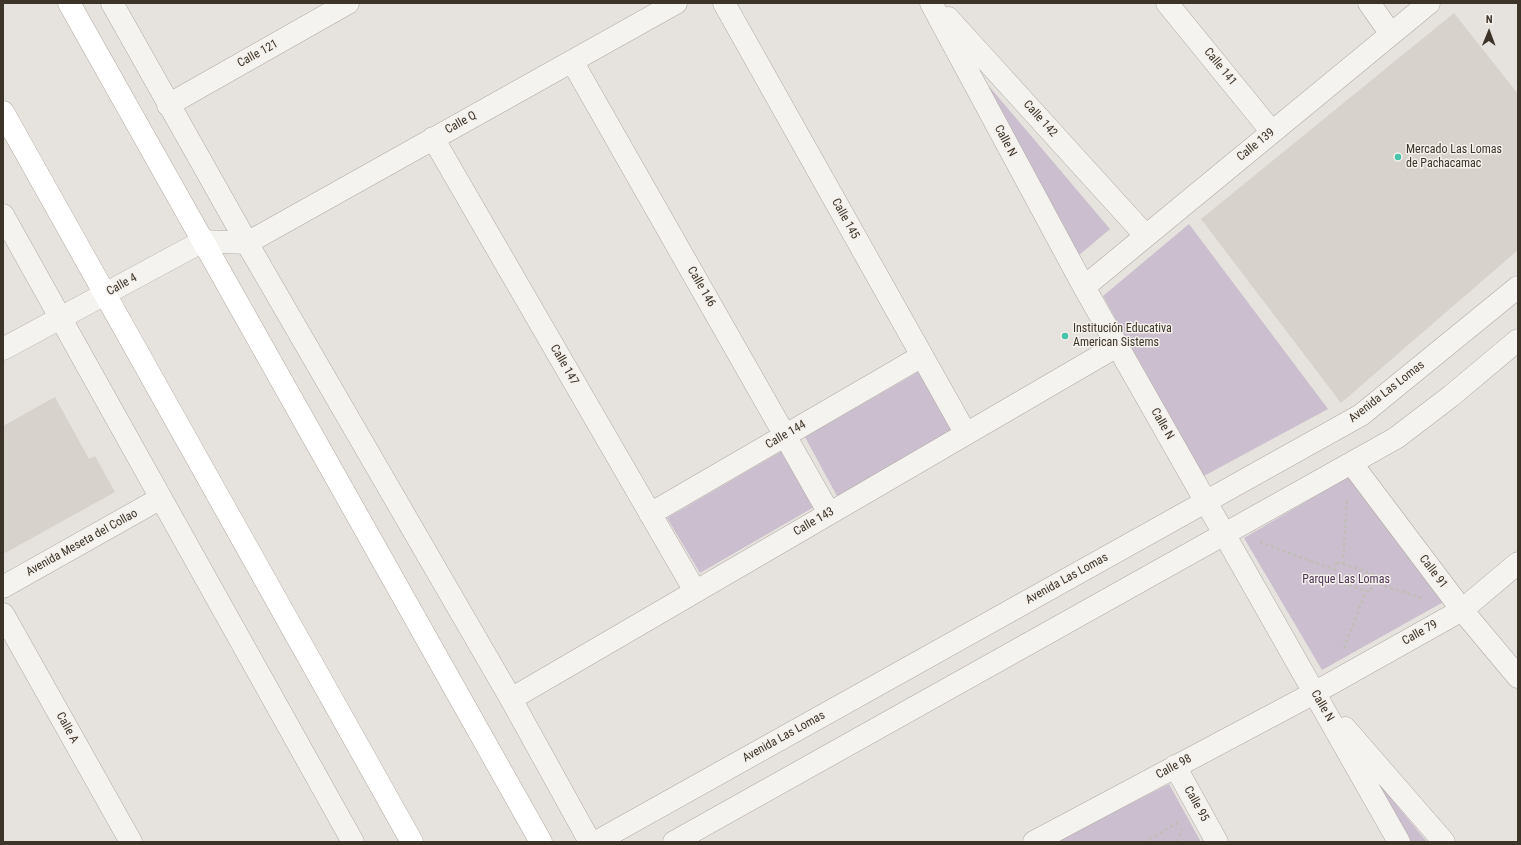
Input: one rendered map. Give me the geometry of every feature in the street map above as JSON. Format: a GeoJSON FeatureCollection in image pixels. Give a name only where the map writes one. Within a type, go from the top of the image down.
{"type":"FeatureCollection","features":[{"type":"Feature","properties":{"kind":"main road"},"geometry":{"type":"LineString","coordinates":[[69,3],[541,842]]}},
{"type":"Feature","properties":{"kind":"main road"},"geometry":{"type":"LineString","coordinates":[[3,112],[412,842]]}},
{"type":"Feature","properties":{"kind":"street"},"geometry":{"type":"LineString","coordinates":[[112,3],[247,243],[511,699],[590,842]]}},
{"type":"Feature","properties":{"kind":"street","name":"Calle 121"},"geometry":{"type":"LineString","coordinates":[[168,105],[348,3]]}},
{"type":"Feature","properties":{"kind":"street","name":"Calle Q"},"geometry":{"type":"LineString","coordinates":[[247,243],[676,3]]}},
{"type":"Feature","properties":{"kind":"street","name":"Calle 145"},"geometry":{"type":"LineString","coordinates":[[724,3],[966,434]]}},
{"type":"Feature","properties":{"kind":"street","name":"Calle N"},"geometry":{"type":"LineString","coordinates":[[931,3],[1084,287],[1206,502],[1232,530],[1314,693],[1399,842]]}},
{"type":"Feature","properties":{"kind":"street","name":"Calle 142"},"geometry":{"type":"LineString","coordinates":[[934,3],[1146,236]]}},
{"type":"Feature","properties":{"kind":"street","name":"Calle 141"},"geometry":{"type":"LineString","coordinates":[[1167,3],[1272,132]]}},
{"type":"Feature","properties":{"kind":"street"},"geometry":{"type":"LineString","coordinates":[[1368,3],[1391,34]]}},
{"type":"Feature","properties":{"kind":"street","name":"Calle 139"},"geometry":{"type":"LineString","coordinates":[[1084,287],[1429,3]]}},
{"type":"Feature","properties":{"kind":"street","name":"Calle 146"},"geometry":{"type":"LineString","coordinates":[[572,61],[829,513]]}},
{"type":"Feature","properties":{"kind":"street","name":"Calle 147"},"geometry":{"type":"LineString","coordinates":[[433,138],[696,591]]}},
{"type":"Feature","properties":{"kind":"street"},"geometry":{"type":"LineString","coordinates":[[3,215],[353,842]]}},
{"type":"Feature","properties":{"kind":"street"},"geometry":{"type":"LineString","coordinates":[[203,240],[247,243]]}},
{"type":"Feature","properties":{"kind":"street","name":"Calle 4"},"geometry":{"type":"LineString","coordinates":[[3,349],[203,240]]}},
{"type":"Feature","properties":{"kind":"street","name":"Avenida Las Lomas"},"geometry":{"type":"LineString","coordinates":[[596,842],[1361,415],[1518,287]]}},
{"type":"Feature","properties":{"kind":"street"},"geometry":{"type":"LineString","coordinates":[[674,842],[1352,464],[1396,438],[1451,396],[1518,340]]}},
{"type":"Feature","properties":{"kind":"street","name":"Calle 143"},"geometry":{"type":"LineString","coordinates":[[511,699],[1117,346]]}},
{"type":"Feature","properties":{"kind":"street","name":"Calle 144"},"geometry":{"type":"LineString","coordinates":[[650,514],[922,356]]}},
{"type":"Feature","properties":{"kind":"street","name":"Calle 91"},"geometry":{"type":"LineString","coordinates":[[1352,464],[1462,610],[1518,677]]}},
{"type":"Feature","properties":{"kind":"street","name":"Avenida Meseta del Collao"},"geometry":{"type":"LineString","coordinates":[[3,587],[161,498]]}},
{"type":"Feature","properties":{"kind":"street","name":"Calle 79"},"geometry":{"type":"LineString","coordinates":[[1314,693],[1462,610],[1518,563]]}},
{"type":"Feature","properties":{"kind":"street","name":"Calle A"},"geometry":{"type":"LineString","coordinates":[[3,614],[131,842]]}},
{"type":"Feature","properties":{"kind":"street"},"geometry":{"type":"LineString","coordinates":[[1314,693],[1444,842]]}},
{"type":"Feature","properties":{"kind":"street","name":"Calle 98"},"geometry":{"type":"LineString","coordinates":[[1034,842],[1314,693]]}},
{"type":"Feature","properties":{"kind":"street","name":"Calle 95"},"geometry":{"type":"LineString","coordinates":[[1175,766],[1217,842]]}},
{"type":"Feature","properties":{"kind":"path"},"geometry":{"type":"LineString","coordinates":[[1343,564],[1348,480],[1352,464]]}},
{"type":"Feature","properties":{"kind":"path"},"geometry":{"type":"LineString","coordinates":[[1232,530],[1248,538],[1335,570]]}},
{"type":"Feature","properties":{"kind":"path"},"geometry":{"type":"LineString","coordinates":[[1337,562],[1343,564],[1376,575],[1370,592],[1332,580],[1337,562]]}},
{"type":"Feature","properties":{"kind":"path"},"geometry":{"type":"LineString","coordinates":[[1374,582],[1430,601]]}},
{"type":"Feature","properties":{"kind":"path"},"geometry":{"type":"LineString","coordinates":[[1344,649],[1366,591]]}},
{"type":"Feature","properties":{"kind":"path"},"geometry":{"type":"LineString","coordinates":[[1144,842],[1185,819]]}},
{"type":"Feature","properties":{"kind":"shaded area","name":"Mercado Las Lomas de Pachacamac"},"geometry":{"type":"Polygon","coordinates":[[[1454,13],[1518,94],[1518,250],[1341,403],[1201,219],[1454,13]]]}},
{"type":"Feature","properties":{"kind":"shaded area"},"geometry":{"type":"Polygon","coordinates":[[[55,397],[89,459],[95,456],[115,492],[5,553],[3,551],[3,426],[55,397]]]}},
{"type":"Feature","properties":{"kind":"green space"},"geometry":{"type":"Polygon","coordinates":[[[971,65],[1110,229],[1078,256],[971,65]]]}},
{"type":"Feature","properties":{"kind":"green space"},"geometry":{"type":"Polygon","coordinates":[[[1189,224],[1328,409],[1202,477],[1103,296],[1189,224]]]}},
{"type":"Feature","properties":{"kind":"green space"},"geometry":{"type":"Polygon","coordinates":[[[920,371],[954,434],[838,498],[805,437],[920,371]]]}},
{"type":"Feature","properties":{"kind":"green space"},"geometry":{"type":"Polygon","coordinates":[[[782,451],[814,507],[700,573],[667,518],[782,451]]]}},
{"type":"Feature","properties":{"kind":"green space","name":"Parque Las Lomas"},"geometry":{"type":"Polygon","coordinates":[[[1348,477],[1447,600],[1322,670],[1244,538],[1348,477]]]}},
{"type":"Feature","properties":{"kind":"green space"},"geometry":{"type":"Polygon","coordinates":[[[1361,762],[1427,842],[1411,842],[1361,762]]]}},
{"type":"Feature","properties":{"kind":"green space"},"geometry":{"type":"Polygon","coordinates":[[[1169,784],[1201,842],[1055,842],[1169,784]]]}},
{"type":"Feature","properties":{"kind":"place","name":"Mercado Las Lomas de Pachacamac"},"geometry":{"type":"Point","coordinates":[1398,157]}},
{"type":"Feature","properties":{"kind":"place","name":"Institución Educativa American Sistems"},"geometry":{"type":"Point","coordinates":[1065,336]}}]}
